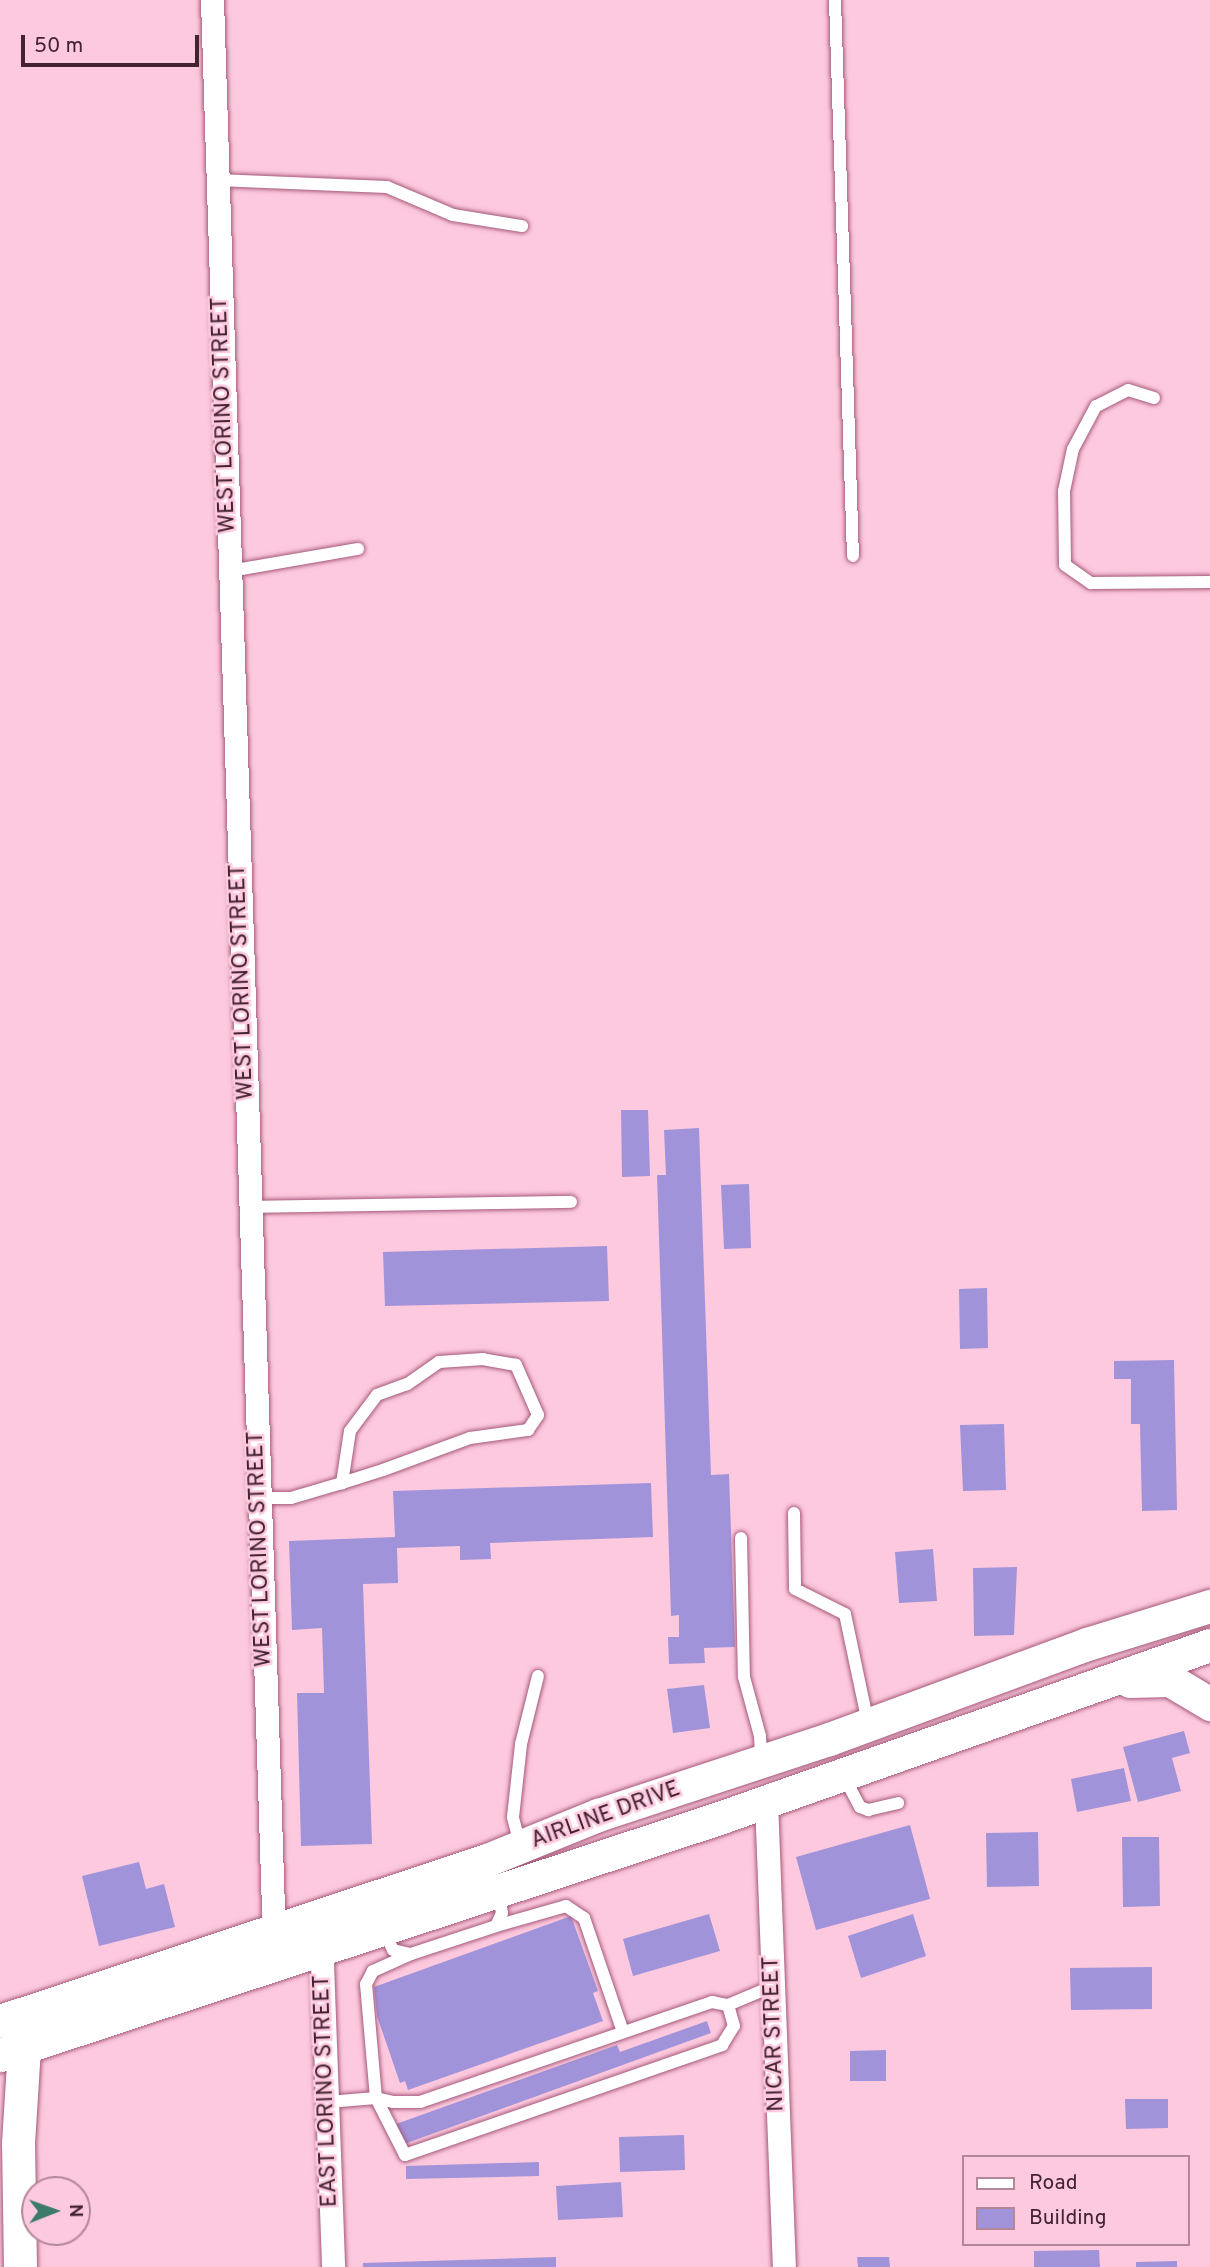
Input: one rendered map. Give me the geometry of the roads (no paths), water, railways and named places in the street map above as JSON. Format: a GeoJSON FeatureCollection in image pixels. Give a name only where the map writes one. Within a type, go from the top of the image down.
{"type":"FeatureCollection","features":[{"type":"Feature","properties":{"kind":"main road","name":"AIRLINE DRIVE"},"geometry":{"type":"LineString","coordinates":[[0,2021],[520,1847],[598,1815],[761,1762],[1087,1644],[1210,1606]]}},
{"type":"Feature","properties":{"kind":"main road","name":"AIRLINE DRIVE"},"geometry":{"type":"LineString","coordinates":[[12,2051],[766,1801],[1100,1681],[1210,1645]]}},
{"type":"Feature","properties":{"kind":"main road"},"geometry":{"type":"LineString","coordinates":[[1100,1681],[1170,1680],[1210,1704]]}},
{"type":"Feature","properties":{"kind":"main road"},"geometry":{"type":"LineString","coordinates":[[12,2051],[18,2143],[20,2267]]}},
{"type":"Feature","properties":{"kind":"street","name":"WEST LORINO STREET"},"geometry":{"type":"LineString","coordinates":[[212,0],[275,1964]]}},
{"type":"Feature","properties":{"kind":"street","name":"NICAR STREET"},"geometry":{"type":"LineString","coordinates":[[766,1801],[784,2267]]}},
{"type":"Feature","properties":{"kind":"street","name":"EAST LORINO STREET"},"geometry":{"type":"LineString","coordinates":[[318,1915],[322,1948],[333,2267]]}},
{"type":"Feature","properties":{"kind":"lane"},"geometry":{"type":"LineString","coordinates":[[835,0],[853,556]]}},
{"type":"Feature","properties":{"kind":"lane"},"geometry":{"type":"LineString","coordinates":[[217,180],[387,187],[453,215],[523,226]]}},
{"type":"Feature","properties":{"kind":"lane"},"geometry":{"type":"LineString","coordinates":[[1154,398],[1128,390],[1096,406],[1073,449],[1064,491],[1066,565],[1091,583],[1210,582]]}},
{"type":"Feature","properties":{"kind":"lane"},"geometry":{"type":"LineString","coordinates":[[230,571],[358,549]]}},
{"type":"Feature","properties":{"kind":"lane"},"geometry":{"type":"LineString","coordinates":[[250,1207],[572,1202]]}},
{"type":"Feature","properties":{"kind":"lane"},"geometry":{"type":"LineString","coordinates":[[260,1498],[291,1498],[342,1483],[470,1438],[528,1430],[538,1415],[533,1394],[516,1365],[483,1359],[439,1362],[407,1384],[377,1395],[350,1431],[342,1483]]}},
{"type":"Feature","properties":{"kind":"lane"},"geometry":{"type":"LineString","coordinates":[[794,1514],[795,1590],[845,1614],[868,1723]]}},
{"type":"Feature","properties":{"kind":"lane"},"geometry":{"type":"LineString","coordinates":[[741,1538],[744,1677],[760,1736],[761,1762]]}},
{"type":"Feature","properties":{"kind":"lane"},"geometry":{"type":"LineString","coordinates":[[520,1847],[513,1817],[521,1744],[538,1676]]}},
{"type":"Feature","properties":{"kind":"lane"},"geometry":{"type":"LineString","coordinates":[[842,1772],[860,1807],[868,1810],[898,1803]]}},
{"type":"Feature","properties":{"kind":"lane"},"geometry":{"type":"LineString","coordinates":[[496,1926],[502,1913],[498,1890]]}},
{"type":"Feature","properties":{"kind":"lane"},"geometry":{"type":"LineString","coordinates":[[623,2032],[584,1918],[566,1906],[411,1954],[373,1970],[366,1984],[376,2098],[405,2155],[722,2045],[734,2026],[728,2005]]}},
{"type":"Feature","properties":{"kind":"lane"},"geometry":{"type":"LineString","coordinates":[[382,1928],[393,1950],[411,1954]]}},
{"type":"Feature","properties":{"kind":"lane"},"geometry":{"type":"LineString","coordinates":[[328,2102],[376,2098],[420,2102],[712,2002],[728,2005],[773,1986]]}}]}
